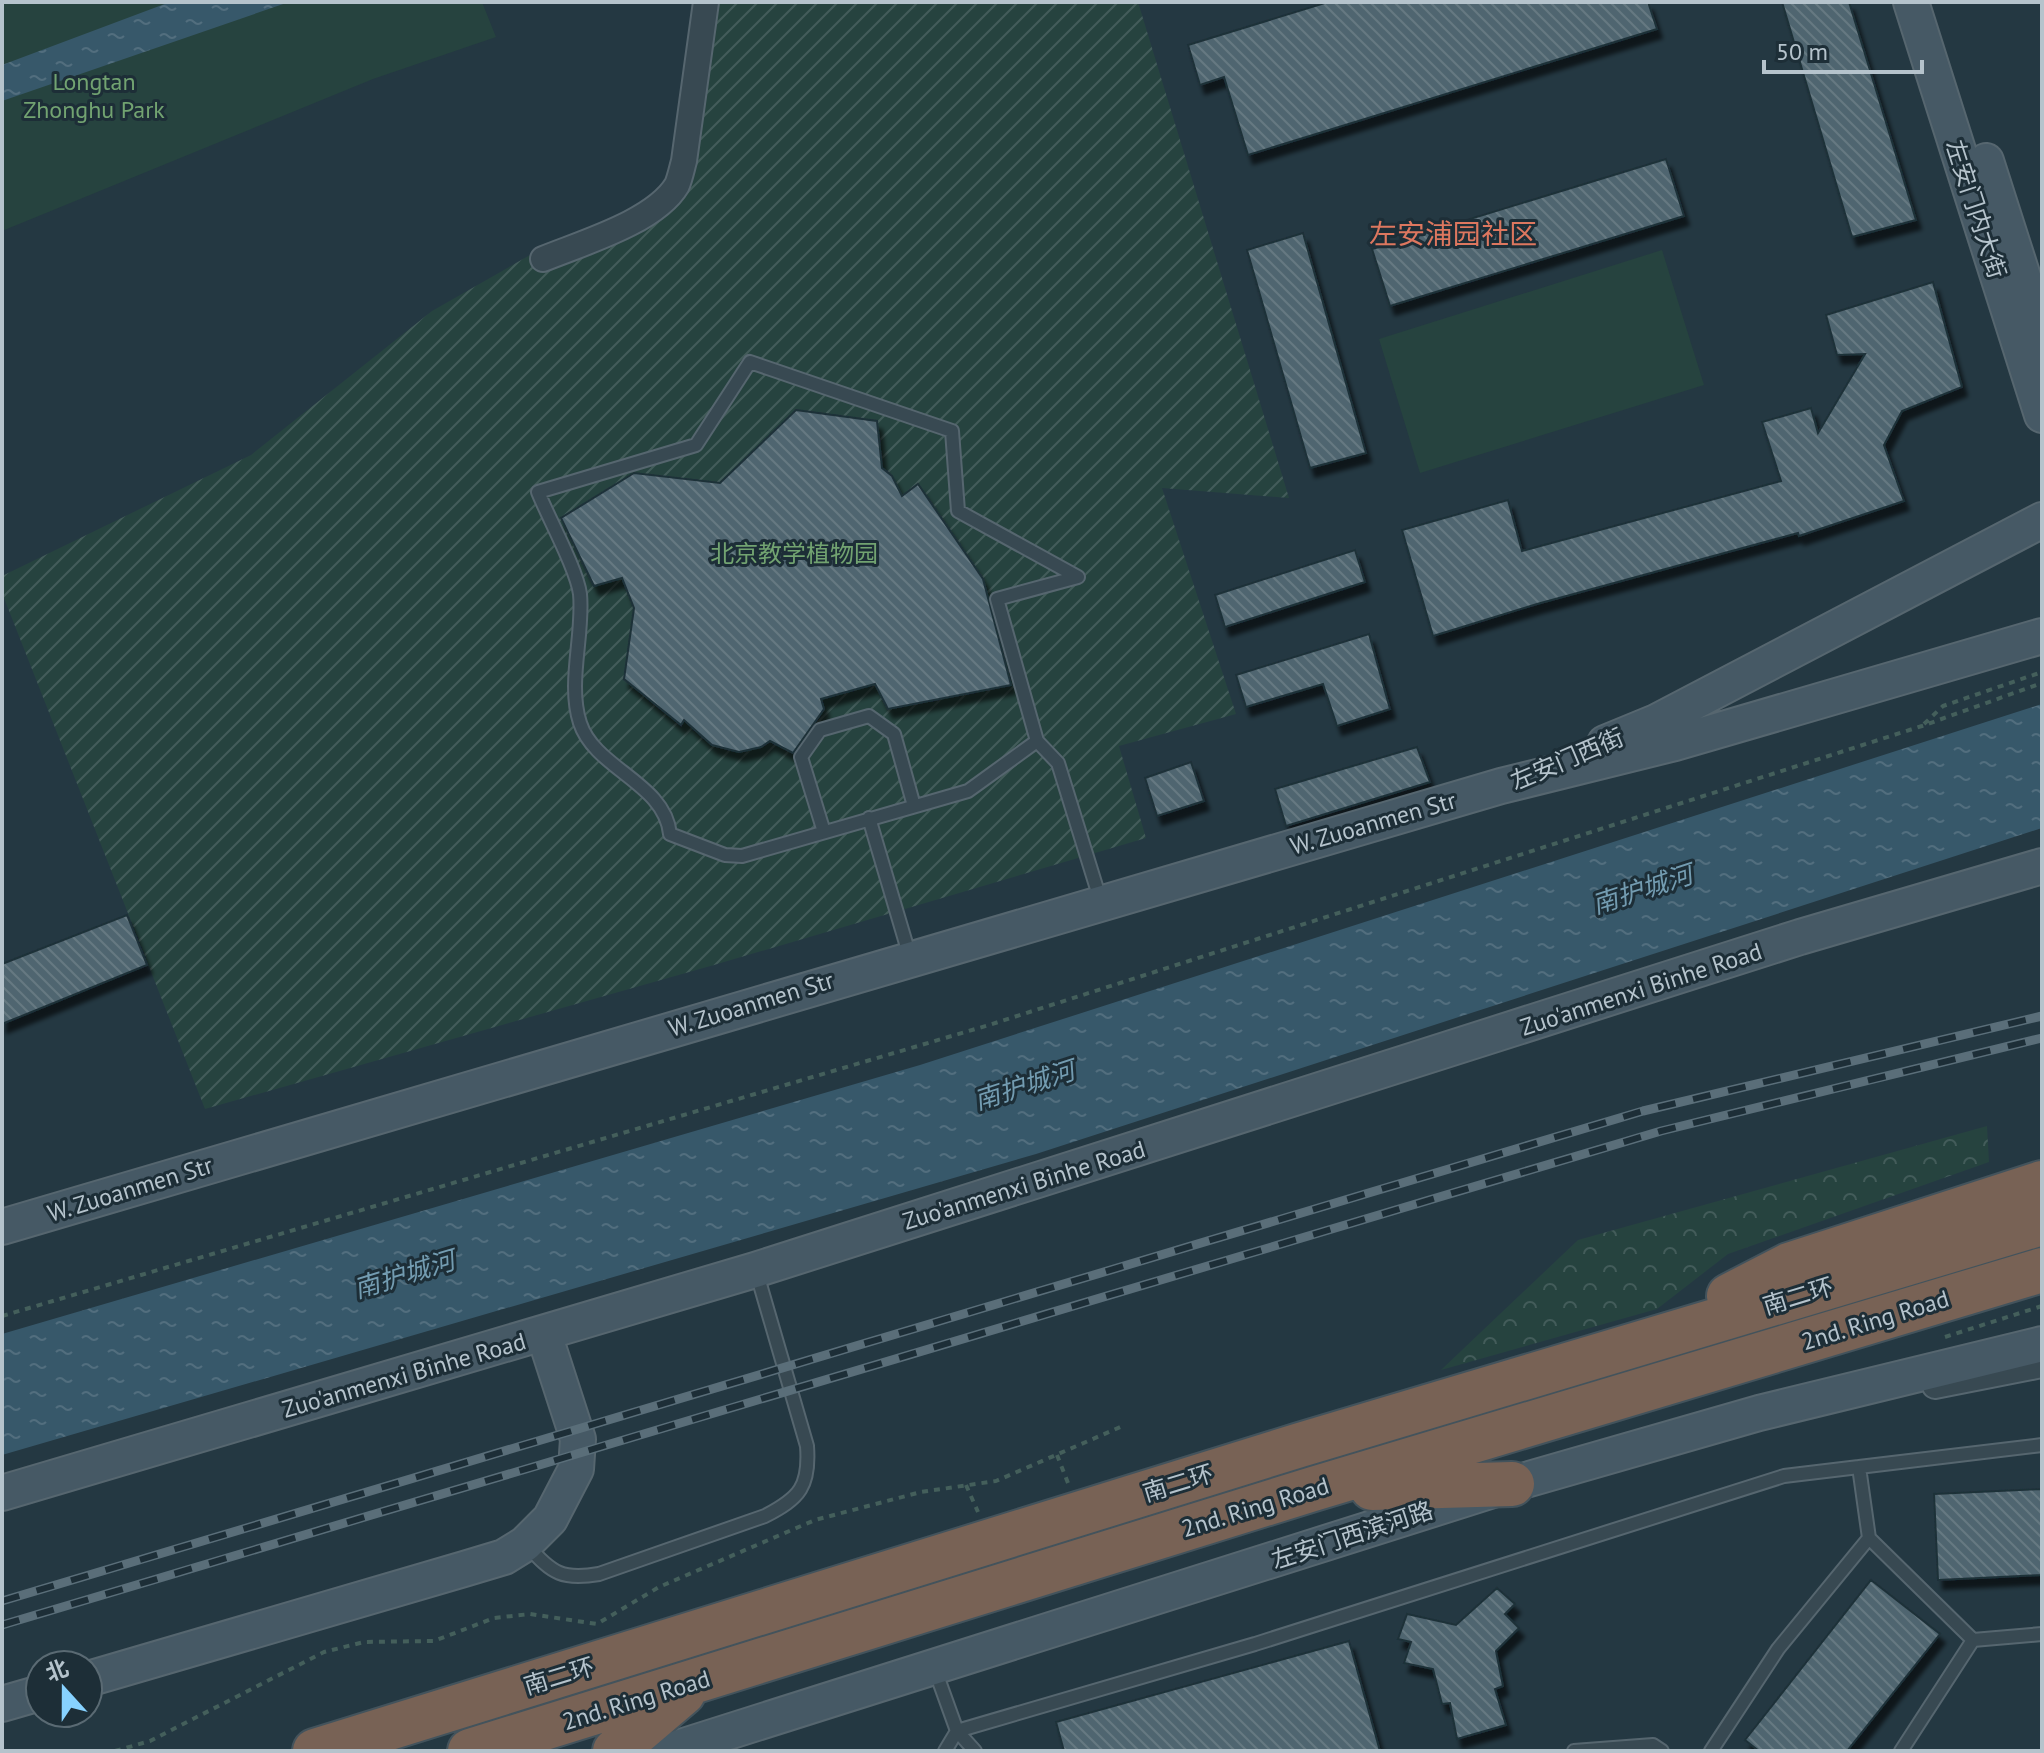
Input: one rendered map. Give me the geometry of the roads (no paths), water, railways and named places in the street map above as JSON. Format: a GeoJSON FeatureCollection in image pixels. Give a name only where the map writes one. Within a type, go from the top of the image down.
{"type":"FeatureCollection","features":[{"type":"Feature","properties":{"kind":"highway"},"geometry":{"type":"LineString","coordinates":[[1638,1344],[1789,1265],[2042,1183]]}},
{"type":"Feature","properties":{"kind":"highway","name":"南二环"},"geometry":{"type":"LineString","coordinates":[[315,1751],[1638,1344],[2042,1223]]}},
{"type":"Feature","properties":{"kind":"highway","name":"2nd. Ring Road"},"geometry":{"type":"LineString","coordinates":[[470,1751],[1313,1489],[2042,1270]]}},
{"type":"Feature","properties":{"kind":"highway"},"geometry":{"type":"LineString","coordinates":[[1313,1489],[1512,1484]]}},
{"type":"Feature","properties":{"kind":"highway"},"geometry":{"type":"LineString","coordinates":[[615,1751],[697,1681]]}},
{"type":"Feature","properties":{"kind":"street"},"geometry":{"type":"LineString","coordinates":[[543,259],[659,206],[677,184],[684,161],[706,2]]}},
{"type":"Feature","properties":{"kind":"street","name":"左安门内大街"},"geometry":{"type":"LineString","coordinates":[[1911,2],[2042,415]]}},
{"type":"Feature","properties":{"kind":"street","name":"左安门内大街"},"geometry":{"type":"LineString","coordinates":[[1935,2],[2042,336]]}},
{"type":"Feature","properties":{"kind":"street","name":"左安门西街"},"geometry":{"type":"LineString","coordinates":[[1501,786],[1656,722],[2042,520]]}},
{"type":"Feature","properties":{"kind":"street","name":"左安门西街"},"geometry":{"type":"LineString","coordinates":[[1501,786],[1675,743],[2042,636]]}},
{"type":"Feature","properties":{"kind":"street","name":"W. Zuoanmen Str"},"geometry":{"type":"LineString","coordinates":[[2,1227],[910,957],[1501,786]]}},
{"type":"Feature","properties":{"kind":"street","name":"Zuo'anmenxi Binhe Road"},"geometry":{"type":"LineString","coordinates":[[2,1493],[755,1270],[1856,920],[2042,866]]}},
{"type":"Feature","properties":{"kind":"street"},"geometry":{"type":"LineString","coordinates":[[104,1674],[504,1557],[525,1544],[550,1519],[576,1469],[578,1439],[544,1334]]}},
{"type":"Feature","properties":{"kind":"street","name":"左安门西滨河路"},"geometry":{"type":"LineString","coordinates":[[668,1751],[1512,1484],[1759,1413],[2042,1344]]}},
{"type":"Feature","properties":{"kind":"street"},"geometry":{"type":"LineString","coordinates":[[1759,1413],[2042,1365]]}},
{"type":"Feature","properties":{"kind":"street"},"geometry":{"type":"LineString","coordinates":[[2,1704],[24,1698]]}},
{"type":"Feature","properties":{"kind":"lane"},"geometry":{"type":"LineString","coordinates":[[1037,741],[968,791],[733,857],[670,834],[660,808],[587,740],[576,707],[580,592],[538,492],[696,445],[750,362],[952,431],[958,511],[1078,577],[997,599],[1037,741],[1058,763],[1101,902]]}},
{"type":"Feature","properties":{"kind":"lane"},"geometry":{"type":"LineString","coordinates":[[824,832],[801,757],[820,730],[869,716],[894,734],[914,806]]}},
{"type":"Feature","properties":{"kind":"lane"},"geometry":{"type":"LineString","coordinates":[[869,818],[910,957]]}},
{"type":"Feature","properties":{"kind":"lane"},"geometry":{"type":"LineString","coordinates":[[525,1544],[547,1569],[574,1578],[614,1569],[765,1516],[791,1503],[809,1469],[807,1446],[755,1270]]}},
{"type":"Feature","properties":{"kind":"lane"},"geometry":{"type":"LineString","coordinates":[[945,1751],[957,1731],[1255,1644],[1784,1476],[2042,1445]]}},
{"type":"Feature","properties":{"kind":"lane"},"geometry":{"type":"LineString","coordinates":[[1859,1467],[1869,1538],[1973,1640],[2042,1634]]}},
{"type":"Feature","properties":{"kind":"lane"},"geometry":{"type":"LineString","coordinates":[[1711,1751],[1778,1649],[1869,1538]]}},
{"type":"Feature","properties":{"kind":"lane"},"geometry":{"type":"LineString","coordinates":[[1901,1751],[1973,1640]]}},
{"type":"Feature","properties":{"kind":"lane"},"geometry":{"type":"LineString","coordinates":[[934,1667],[957,1731],[975,1751]]}},
{"type":"Feature","properties":{"kind":"lane"},"geometry":{"type":"LineString","coordinates":[[1574,1751],[1653,1745],[1662,1751]]}},
{"type":"Feature","properties":{"kind":"water"},"geometry":{"type":"Polygon","coordinates":[[[170,2],[289,2],[2,101],[2,65],[170,2]]]}},
{"type":"Feature","properties":{"kind":"water","name":"南护城河"},"geometry":{"type":"Polygon","coordinates":[[[2042,704],[2042,828],[1036,1154],[2,1455],[2,1334],[920,1065],[2042,704]]]}},
{"type":"Feature","properties":{"kind":"railway"},"geometry":{"type":"LineString","coordinates":[[2,1601],[1643,1111],[2042,1016]]}},
{"type":"Feature","properties":{"kind":"railway"},"geometry":{"type":"LineString","coordinates":[[2,1625],[1661,1131],[2042,1038]]}},
{"type":"Feature","properties":{"kind":"district","name":"左安浦园社区"},"geometry":{"type":"Point","coordinates":[1453,233]}},
{"type":"Feature","properties":{"kind":"park label","name":"Longtan Zhonghu Park"},"geometry":{"type":"Point","coordinates":[94,95]}},
{"type":"Feature","properties":{"kind":"park label","name":"北京教学植物园"},"geometry":{"type":"Point","coordinates":[794,553]}}]}
